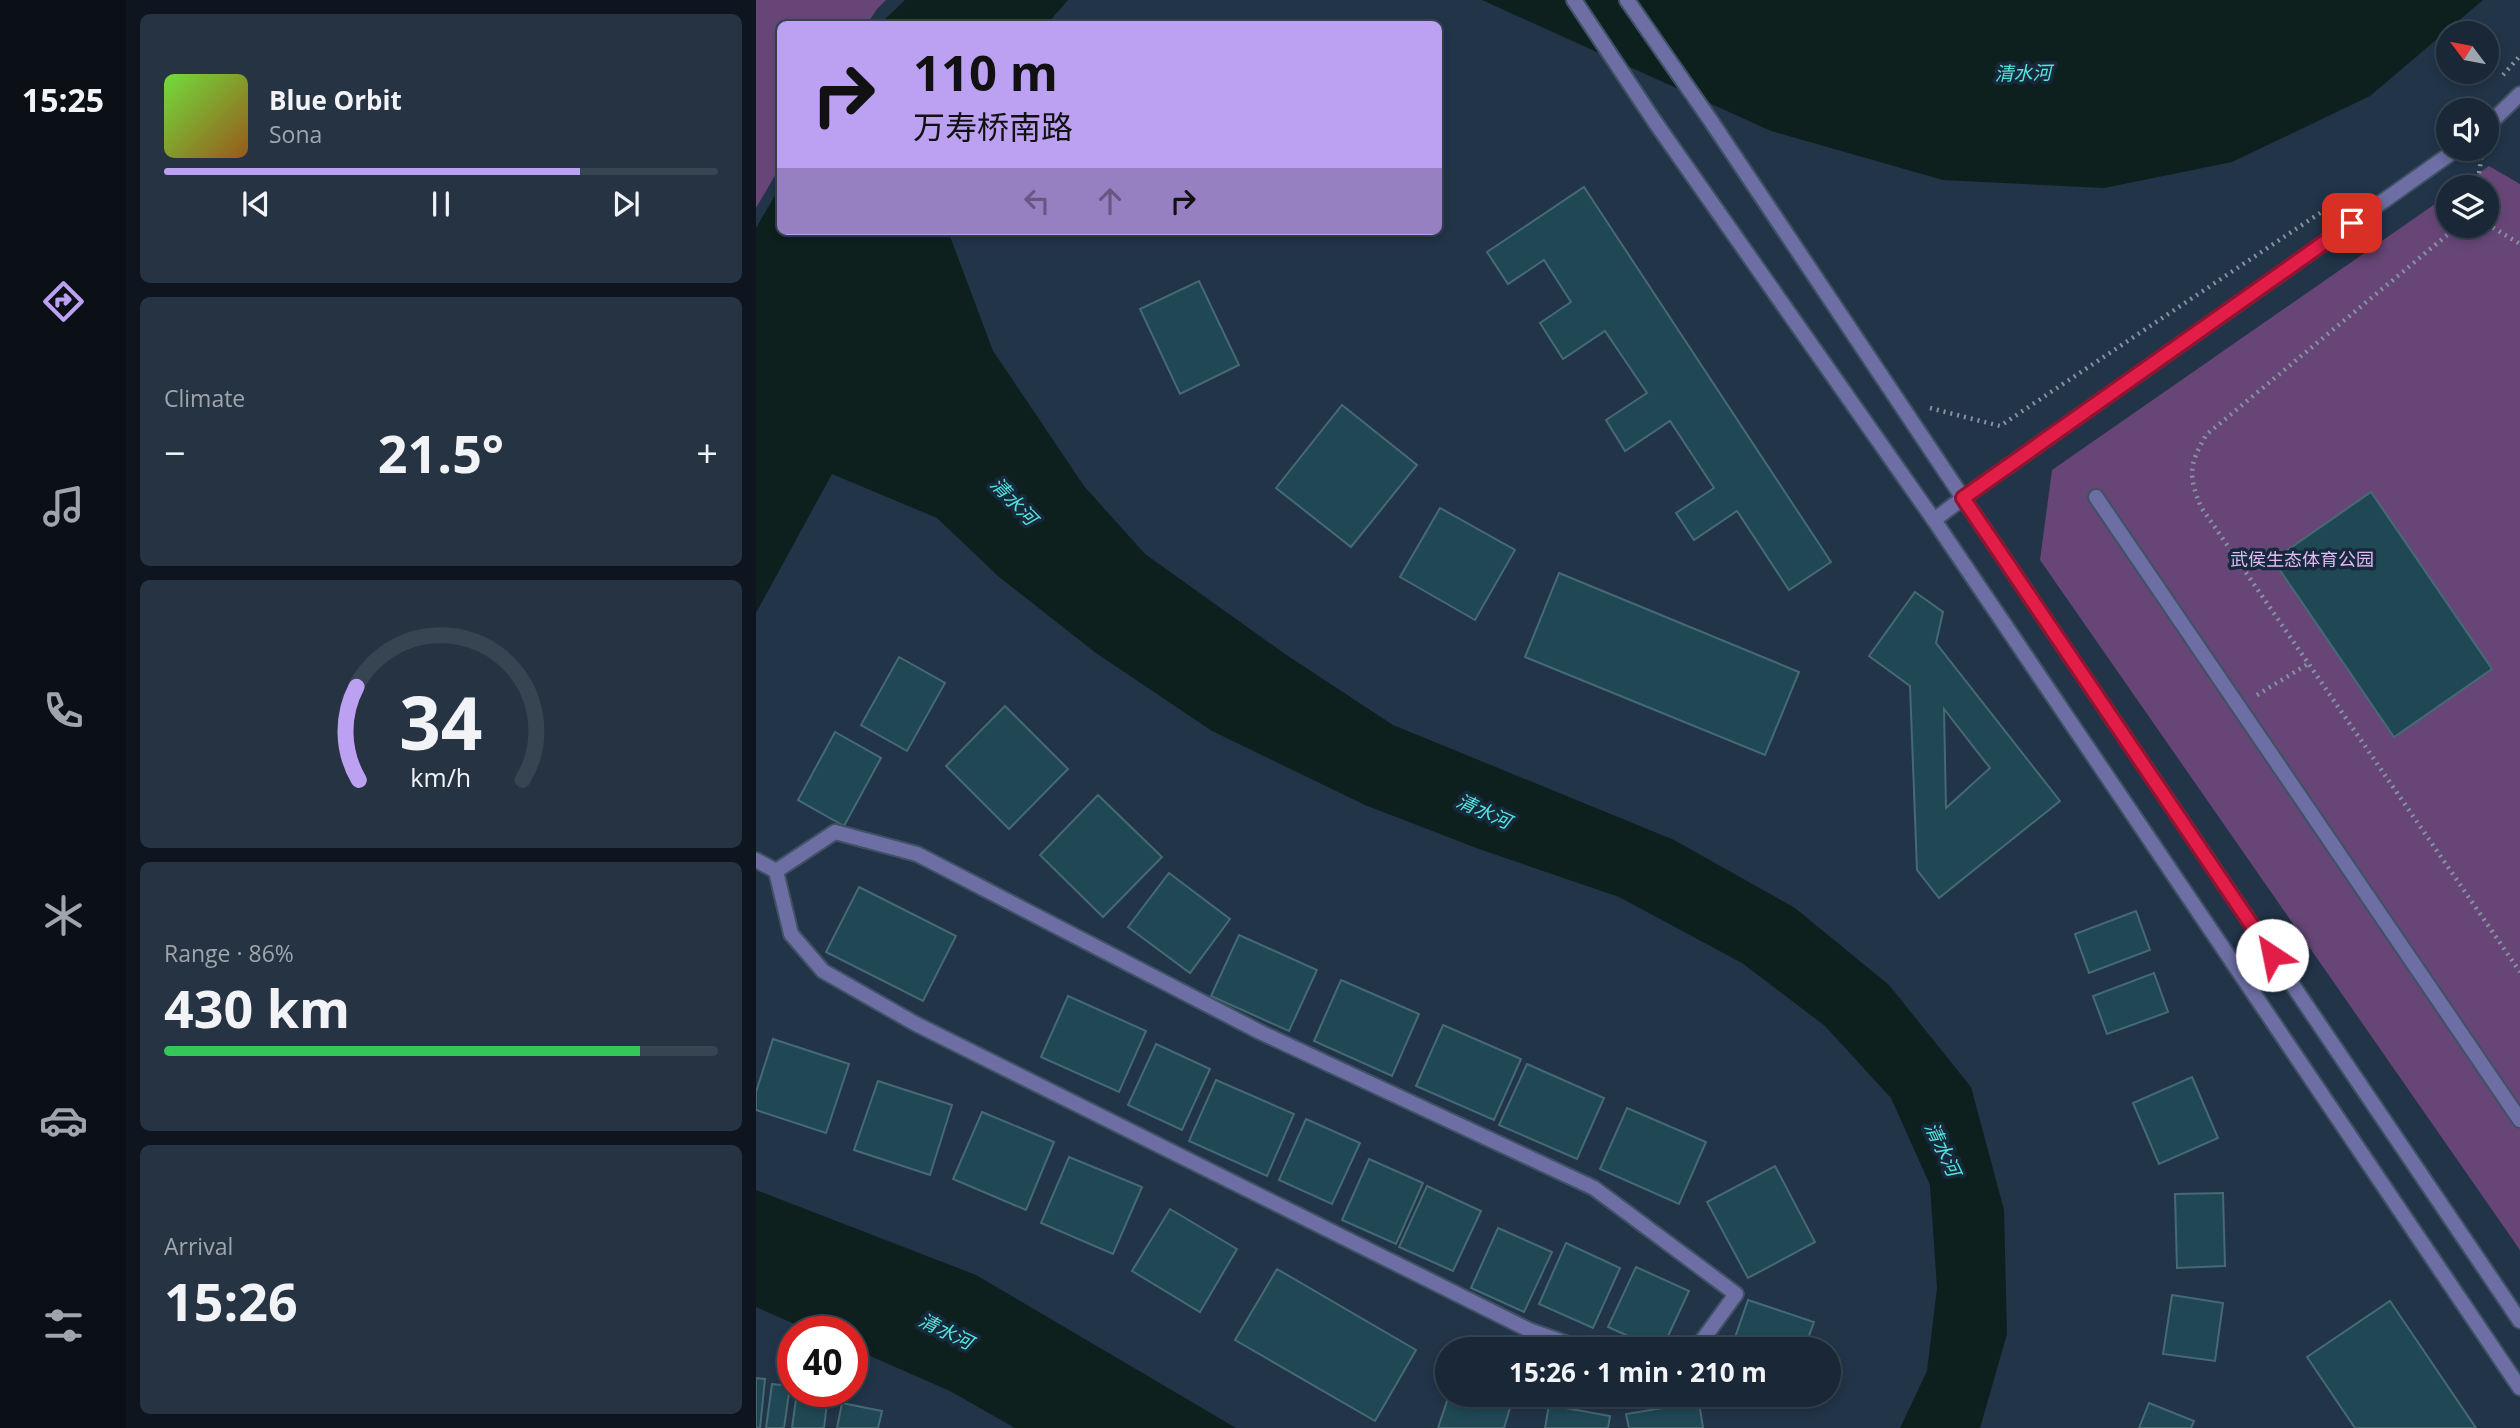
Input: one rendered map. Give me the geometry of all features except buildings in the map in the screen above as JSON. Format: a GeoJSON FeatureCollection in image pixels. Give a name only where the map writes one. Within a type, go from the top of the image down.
{"type":"FeatureCollection","features":[{"type":"Feature","properties":{"kind":"street"},"geometry":{"type":"LineString","coordinates":[[1574,0],[1655,122],[1934,520],[2520,1388]]}},
{"type":"Feature","properties":{"kind":"street"},"geometry":{"type":"LineString","coordinates":[[1627,0],[1712,121],[1963,498],[2520,1321]]}},
{"type":"Feature","properties":{"kind":"street"},"geometry":{"type":"LineString","coordinates":[[2499,114],[2520,94]]}},
{"type":"Feature","properties":{"kind":"street"},"geometry":{"type":"LineString","coordinates":[[1934,520],[2440,161]]}},
{"type":"Feature","properties":{"kind":"street"},"geometry":{"type":"LineString","coordinates":[[2096,497],[2520,1120]]}},
{"type":"Feature","properties":{"kind":"street"},"geometry":{"type":"LineString","coordinates":[[776,871],[835,832],[917,854],[1260,1032],[1594,1188],[1736,1294],[1705,1337]]}},
{"type":"Feature","properties":{"kind":"street"},"geometry":{"type":"LineString","coordinates":[[756,860],[776,871],[791,934],[823,971],[916,1024],[1529,1330],[1549,1337]]}},
{"type":"Feature","properties":{"kind":"path"},"geometry":{"type":"LineString","coordinates":[[1929,408],[2000,426],[2335,204]]}},
{"type":"Feature","properties":{"kind":"path"},"geometry":{"type":"LineString","coordinates":[[2499,231],[2520,244]]}},
{"type":"Feature","properties":{"kind":"path"},"geometry":{"type":"LineString","coordinates":[[2444,238],[2206,435],[2193,459],[2191,483],[2201,507],[2520,972]]}},
{"type":"Feature","properties":{"kind":"path"},"geometry":{"type":"LineString","coordinates":[[2238,706],[2308,664]]}},
{"type":"Feature","properties":{"kind":"green space"},"geometry":{"type":"Polygon","coordinates":[[[756,0],[886,0],[869,21],[777,21],[777,172],[756,208],[756,0]]]}},
{"type":"Feature","properties":{"kind":"green space","name":"武侯生态体育公园"},"geometry":{"type":"Polygon","coordinates":[[[2489,166],[2520,184],[2520,1250],[2040,560],[2052,470],[2436,203],[2436,238],[2499,238],[2499,175],[2476,175],[2489,166]]]}},
{"type":"Feature","properties":{"kind":"water"},"geometry":{"type":"Polygon","coordinates":[[[905,0],[1068,0],[1050,21],[883,21],[905,0]]]}},
{"type":"Feature","properties":{"kind":"water","name":"清水河"},"geometry":{"type":"Polygon","coordinates":[[[1482,0],[2483,0],[2458,21],[2436,21],[2436,40],[2370,96],[2232,162],[2104,188],[1943,180],[1771,131],[1482,0]]]}},
{"type":"Feature","properties":{"kind":"water","name":"清水河"},"geometry":{"type":"Polygon","coordinates":[[[777,192],[777,235],[950,235],[993,351],[1084,486],[1145,554],[1285,654],[1393,725],[1674,840],[1795,908],[1889,985],[1971,1087],[2004,1210],[2007,1334],[1980,1428],[1900,1428],[1927,1371],[1937,1288],[1930,1185],[1891,1098],[1825,1026],[1742,963],[1619,897],[1479,849],[1365,805],[1212,731],[1096,653],[998,576],[937,518],[832,474],[756,613],[756,228],[777,192]]]}},
{"type":"Feature","properties":{"kind":"water","name":"清水河"},"geometry":{"type":"Polygon","coordinates":[[[756,1190],[976,1275],[1236,1428],[1015,1428],[950,1391],[868,1355],[868,1316],[777,1316],[756,1307],[756,1190]]]}},
{"type":"Feature","properties":{"kind":"route"},"geometry":{"type":"LineString","coordinates":[[2272,955],[1963,498],[2352,223]]}}]}
